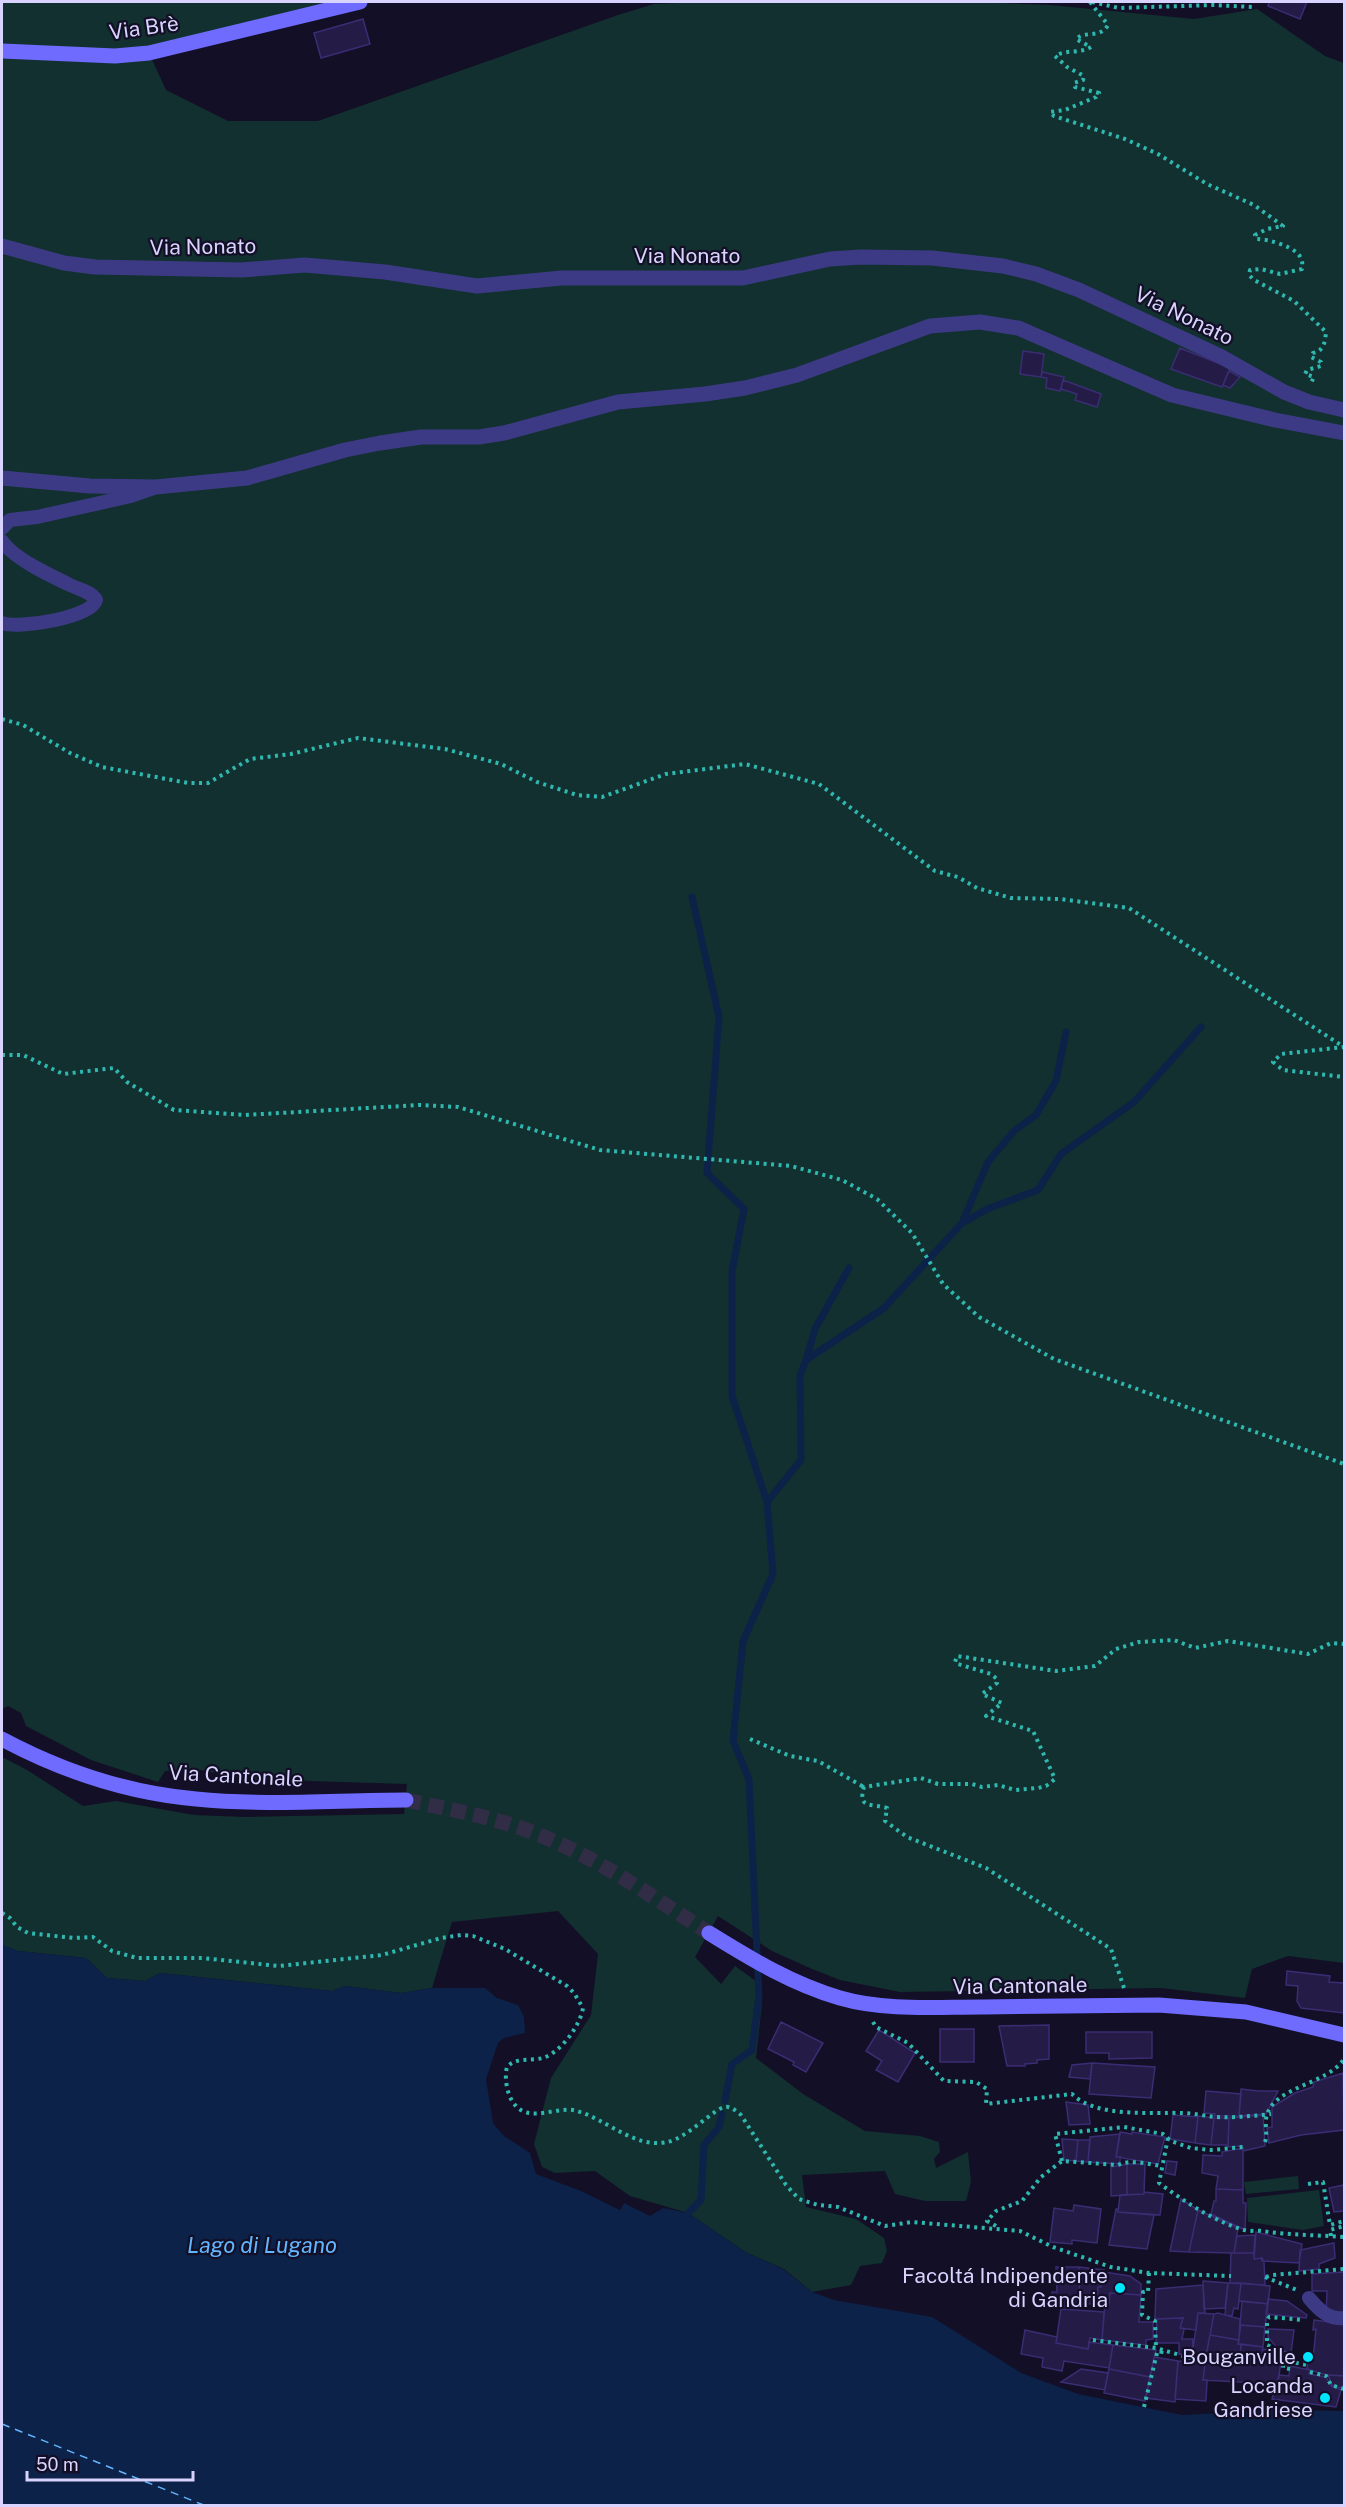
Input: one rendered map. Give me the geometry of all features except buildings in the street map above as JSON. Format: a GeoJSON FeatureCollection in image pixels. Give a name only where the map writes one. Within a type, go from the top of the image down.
{"type":"FeatureCollection","features":[{"type":"Feature","properties":{"kind":"main road","name":"Via Brè"},"geometry":{"type":"LineString","coordinates":[[2,51],[115,56],[149,53],[360,2]]}},
{"type":"Feature","properties":{"kind":"main road","name":"Via Cantonale"},"geometry":{"type":"LineString","coordinates":[[2,1739],[52,1763],[88,1776],[162,1795],[244,1802],[406,1800]]}},
{"type":"Feature","properties":{"kind":"main road","name":"Via Cantonale"},"geometry":{"type":"LineString","coordinates":[[710,1933],[775,1972],[821,1992],[863,2003],[914,2008],[1159,2005],[1246,2012],[1344,2035]]}},
{"type":"Feature","properties":{"kind":"street","name":"Via Nonato"},"geometry":{"type":"LineString","coordinates":[[2,246],[64,263],[95,267],[220,270],[305,265],[385,272],[477,286],[562,278],[743,278],[830,259],[861,256],[932,258],[1003,266],[1036,274],[1079,290],[1220,356],[1284,392],[1320,405],[1344,410]]}},
{"type":"Feature","properties":{"kind":"street"},"geometry":{"type":"LineString","coordinates":[[2,478],[90,486],[156,488],[247,478],[345,450],[400,440],[479,437],[504,433],[618,402],[745,388],[797,375],[930,326],[960,322],[995,323],[1018,328],[1172,395],[1275,420],[1344,433]]}},
{"type":"Feature","properties":{"kind":"lane"},"geometry":{"type":"LineString","coordinates":[[2,528],[14,519],[37,517],[131,496],[156,488]]}},
{"type":"Feature","properties":{"kind":"lane"},"geometry":{"type":"LineString","coordinates":[[2,541],[20,557],[69,585],[92,594],[96,600],[90,609],[70,615],[24,626],[2,623]]}},
{"type":"Feature","properties":{"kind":"lane"},"geometry":{"type":"LineString","coordinates":[[1310,2298],[1321,2312],[1340,2319],[1344,2318]]}},
{"type":"Feature","properties":{"kind":"path"},"geometry":{"type":"LineString","coordinates":[[1091,2],[1119,8],[1212,5],[1254,7]]}},
{"type":"Feature","properties":{"kind":"path"},"geometry":{"type":"LineString","coordinates":[[1091,2],[1108,25],[1105,31],[1098,34],[1081,35],[1076,39],[1091,47],[1086,50],[1060,53],[1055,56],[1067,67],[1084,76],[1083,80],[1074,82],[1075,87],[1099,93],[1096,97],[1065,110],[1050,112],[1054,116],[1125,140],[1158,154],[1207,184],[1254,205],[1283,226],[1268,229],[1256,236],[1277,242],[1297,252],[1301,258],[1302,269],[1280,274],[1261,268],[1250,270],[1249,275],[1254,280],[1294,301],[1326,332],[1322,348],[1313,353],[1311,357],[1321,362],[1321,366],[1307,370],[1305,374],[1314,376],[1311,383],[1317,387],[1313,399],[1321,401],[1320,405]]}},
{"type":"Feature","properties":{"kind":"path"},"geometry":{"type":"LineString","coordinates":[[2,719],[23,725],[70,753],[102,767],[188,783],[208,783],[250,759],[291,754],[358,738],[445,749],[501,764],[537,782],[577,795],[602,797],[666,774],[744,764],[780,773],[819,784],[935,871],[958,877],[976,888],[1011,898],[1060,898],[1129,908],[1344,1047],[1281,1054],[1273,1062],[1283,1070],[1344,1077]]}},
{"type":"Feature","properties":{"kind":"path"},"geometry":{"type":"LineString","coordinates":[[2,1055],[23,1055],[63,1074],[114,1068],[127,1082],[174,1110],[245,1115],[420,1105],[458,1107],[600,1150],[791,1166],[842,1180],[877,1199],[912,1233],[943,1284],[979,1317],[1054,1359],[1344,1464]]}},
{"type":"Feature","properties":{"kind":"path"},"geometry":{"type":"LineString","coordinates":[[750,1739],[790,1756],[818,1761],[864,1787],[921,1778],[938,1784],[972,1784],[982,1787],[998,1785],[1016,1790],[1038,1788],[1046,1786],[1055,1779],[1033,1731],[986,1716],[1002,1703],[982,1694],[997,1683],[997,1679],[991,1674],[958,1665],[955,1662],[957,1656],[1056,1671],[1095,1666],[1116,1649],[1139,1641],[1174,1640],[1195,1648],[1228,1641],[1308,1654],[1331,1643],[1344,1644]]}},
{"type":"Feature","properties":{"kind":"path"},"geometry":{"type":"LineString","coordinates":[[864,1787],[862,1798],[864,1802],[872,1806],[885,1806],[887,1810],[885,1821],[907,1837],[986,1868],[1111,1949],[1125,1990],[1130,1990]]}},
{"type":"Feature","properties":{"kind":"path"},"geometry":{"type":"LineString","coordinates":[[2,1913],[10,1918],[17,1928],[28,1933],[74,1938],[93,1937],[112,1951],[137,1958],[202,1958],[279,1965],[382,1955],[451,1935],[473,1936],[505,1949],[567,1986],[583,2008],[576,2027],[555,2050],[544,2057],[514,2062],[507,2067],[506,2080],[512,2100],[516,2106],[527,2113],[575,2110],[643,2140],[665,2143],[688,2133],[722,2107],[729,2107],[741,2115],[786,2185],[799,2199],[818,2205],[838,2207],[885,2226],[912,2222],[1020,2231],[1085,2259],[1111,2267],[1149,2273],[1231,2276]]}},
{"type":"Feature","properties":{"kind":"path"},"geometry":{"type":"LineString","coordinates":[[863,2003],[876,2027],[908,2043],[944,2081],[976,2082],[987,2089],[986,2104],[1072,2094],[1098,2109],[1145,2114],[1184,2113],[1214,2117],[1269,2115]]}},
{"type":"Feature","properties":{"kind":"path"},"geometry":{"type":"LineString","coordinates":[[1265,2142],[1273,2104],[1284,2095],[1335,2071],[1344,2059]]}},
{"type":"Feature","properties":{"kind":"path"},"geometry":{"type":"LineString","coordinates":[[1062,2161],[1055,2134],[1124,2127],[1164,2134],[1191,2148],[1211,2150],[1243,2147]]}},
{"type":"Feature","properties":{"kind":"path"},"geometry":{"type":"LineString","coordinates":[[1168,2138],[1161,2166],[1160,2182],[1179,2198],[1245,2231],[1254,2230],[1290,2236],[1344,2237]]}},
{"type":"Feature","properties":{"kind":"path"},"geometry":{"type":"LineString","coordinates":[[1005,2229],[992,2225],[987,2221],[989,2217],[996,2211],[1022,2201],[1041,2177],[1062,2161],[1118,2165],[1145,2163],[1161,2166]]}},
{"type":"Feature","properties":{"kind":"path"},"geometry":{"type":"LineString","coordinates":[[1308,2184],[1323,2182],[1330,2225],[1344,2221]]}},
{"type":"Feature","properties":{"kind":"path"},"geometry":{"type":"LineString","coordinates":[[1331,2236],[1330,2230],[1344,2226]]}},
{"type":"Feature","properties":{"kind":"path"},"geometry":{"type":"LineString","coordinates":[[1290,2369],[1283,2368],[1284,2352],[1267,2345],[1267,2320],[1269,2318],[1306,2320],[1311,2312],[1310,2298],[1293,2287],[1268,2280],[1265,2277],[1344,2269]]}},
{"type":"Feature","properties":{"kind":"path"},"geometry":{"type":"LineString","coordinates":[[1149,2273],[1148,2292],[1143,2292],[1142,2315],[1155,2321],[1155,2348]]}},
{"type":"Feature","properties":{"kind":"path"},"geometry":{"type":"LineString","coordinates":[[1093,2340],[1155,2348],[1190,2358],[1205,2358]]}},
{"type":"Feature","properties":{"kind":"path"},"geometry":{"type":"LineString","coordinates":[[1144,2407],[1157,2353],[1161,2354],[1161,2350]]}},
{"type":"Feature","properties":{"kind":"path"},"geometry":{"type":"LineString","coordinates":[[1282,2360],[1307,2365]]}},
{"type":"Feature","properties":{"kind":"path"},"geometry":{"type":"LineString","coordinates":[[1310,2372],[1326,2376],[1331,2385],[1344,2389]]}},
{"type":"Feature","properties":{"kind":"green space"},"geometry":{"type":"Polygon","coordinates":[[[2,2],[349,2],[149,53],[166,90],[228,121],[318,121],[654,4],[971,2],[1050,5],[1194,19],[1257,9],[1325,56],[1344,63],[1344,1963],[1288,1956],[1252,1969],[1245,1998],[1161,1988],[900,1992],[840,1980],[812,1969],[772,1951],[718,1916],[695,1957],[721,1984],[735,1966],[756,1981],[762,2004],[756,2058],[803,2094],[865,2131],[920,2136],[939,2142],[940,2152],[934,2159],[936,2168],[968,2152],[971,2182],[966,2201],[925,2201],[895,2194],[885,2171],[802,2175],[806,2207],[856,2219],[884,2238],[887,2251],[882,2263],[860,2266],[851,2285],[812,2292],[784,2269],[747,2253],[688,2213],[630,2196],[595,2171],[555,2173],[542,2167],[534,2144],[551,2078],[591,2015],[598,1954],[558,1911],[452,1922],[432,1988],[401,1993],[345,1986],[332,1991],[160,1973],[145,1981],[107,1978],[86,1958],[18,1951],[2,1945],[2,1757],[27,1770],[83,1806],[116,1801],[194,1815],[244,1817],[404,1814],[407,1784],[245,1779],[195,1769],[165,1771],[158,1782],[91,1760],[26,1726],[21,1713],[8,1706],[2,1709],[2,2]]]}},
{"type":"Feature","properties":{"kind":"green space"},"geometry":{"type":"Polygon","coordinates":[[[1298,2176],[1299,2189],[1246,2194],[1244,2182],[1298,2176]]]}},
{"type":"Feature","properties":{"kind":"green space"},"geometry":{"type":"Polygon","coordinates":[[[1319,2190],[1324,2226],[1303,2230],[1248,2222],[1247,2198],[1319,2190]]]}},
{"type":"Feature","properties":{"kind":"water","name":"Lago di Lugano"},"geometry":{"type":"Polygon","coordinates":[[[2,1945],[18,1951],[86,1958],[107,1978],[145,1981],[160,1973],[332,1991],[345,1986],[401,1993],[432,1988],[485,1988],[497,1998],[518,2005],[524,2017],[525,2033],[504,2038],[498,2043],[486,2079],[493,2123],[504,2136],[530,2153],[536,2174],[581,2191],[620,2210],[624,2203],[650,2216],[663,2208],[688,2213],[747,2253],[783,2269],[812,2292],[834,2300],[932,2317],[1021,2373],[1078,2394],[1182,2415],[1277,2410],[1344,2411],[1344,2505],[2,2505],[2,1945]]]}},
{"type":"Feature","properties":{"kind":"waterway"},"geometry":{"type":"LineString","coordinates":[[692,897],[719,1017],[707,1173],[744,1209],[732,1271],[732,1396],[767,1502],[773,1574],[743,1641],[733,1741],[749,1779],[759,1996],[752,2050],[732,2064],[725,2101]]}},
{"type":"Feature","properties":{"kind":"waterway"},"geometry":{"type":"LineString","coordinates":[[963,1223],[987,1209],[1038,1190],[1061,1154],[1134,1102],[1201,1027]]}},
{"type":"Feature","properties":{"kind":"waterway"},"geometry":{"type":"LineString","coordinates":[[767,1502],[801,1460],[800,1376],[806,1360],[884,1308],[962,1223],[988,1162],[1014,1131],[1036,1115],[1056,1081],[1066,1032]]}},
{"type":"Feature","properties":{"kind":"waterway"},"geometry":{"type":"LineString","coordinates":[[806,1360],[815,1329],[849,1268]]}},
{"type":"Feature","properties":{"kind":"waterway"},"geometry":{"type":"LineString","coordinates":[[688,2213],[701,2200],[704,2145],[719,2127],[722,2114]]}},
{"type":"Feature","properties":{"kind":"ferry route"},"geometry":{"type":"LineString","coordinates":[[2,2424],[206,2506]]}},
{"type":"Feature","properties":{"kind":"tunnel"},"geometry":{"type":"LineString","coordinates":[[406,1800],[506,1823],[562,1845],[626,1880],[709,1933]]}},
{"type":"Feature","properties":{"kind":"place","name":"Facoltá Indipendente di Gandria"},"geometry":{"type":"Point","coordinates":[1120,2288]}},
{"type":"Feature","properties":{"kind":"place","name":"Bouganville"},"geometry":{"type":"Point","coordinates":[1308,2357]}},
{"type":"Feature","properties":{"kind":"place","name":"Locanda Gandriese"},"geometry":{"type":"Point","coordinates":[1325,2398]}}]}
